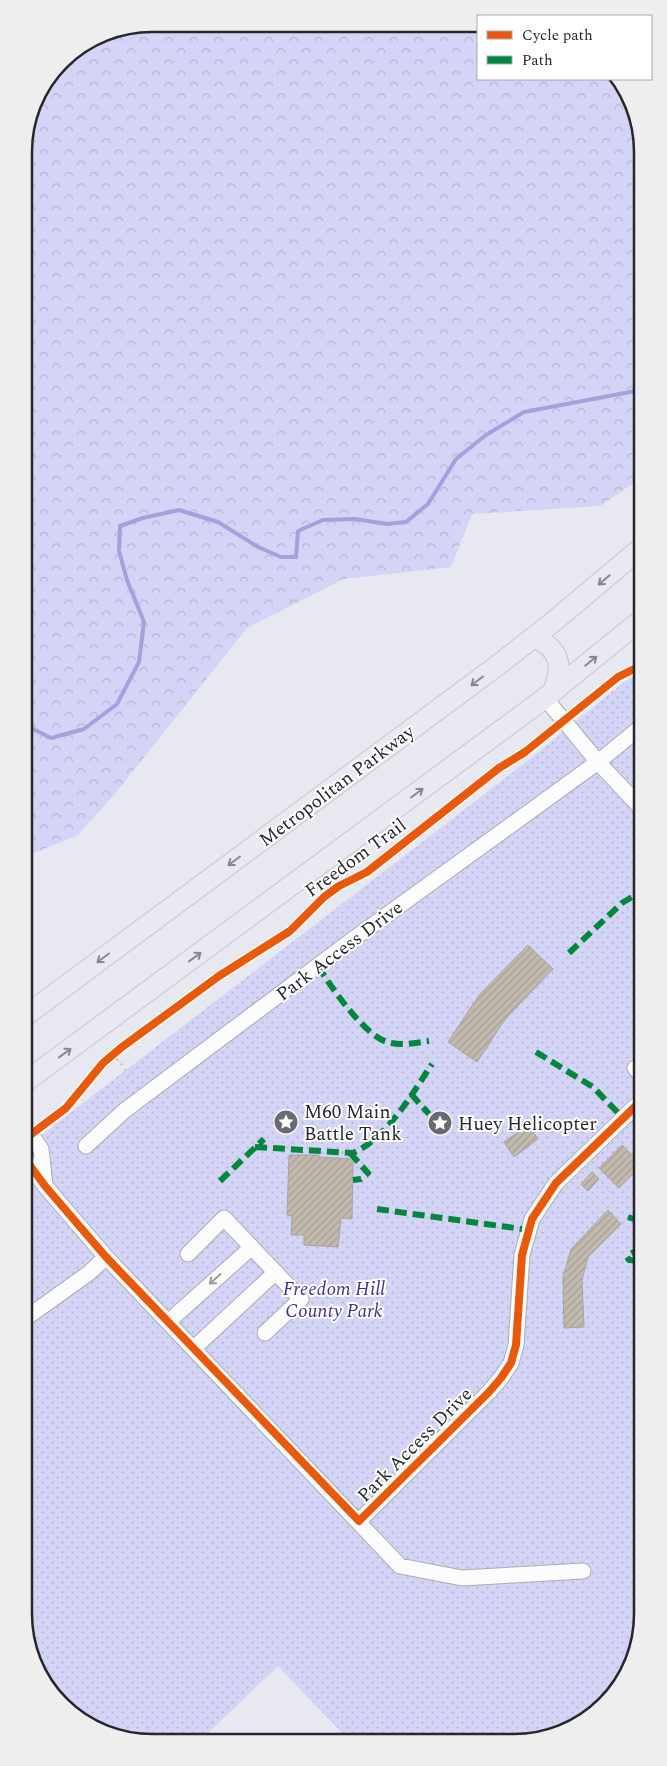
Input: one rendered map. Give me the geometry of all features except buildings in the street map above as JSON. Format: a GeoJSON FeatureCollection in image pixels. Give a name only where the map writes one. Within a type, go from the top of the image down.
{"type":"FeatureCollection","features":[{"type":"Feature","properties":{"kind":"main road","name":"Metropolitan Parkway"},"geometry":{"type":"LineString","coordinates":[[32,1010],[534,637],[634,554]]}},
{"type":"Feature","properties":{"kind":"main road"},"geometry":{"type":"LineString","coordinates":[[32,1078],[549,695],[634,626]]}},
{"type":"Feature","properties":{"kind":"main road"},"geometry":{"type":"LineString","coordinates":[[534,637],[549,647],[558,659],[560,668],[559,678],[549,695]]}},
{"type":"Feature","properties":{"kind":"street"},"geometry":{"type":"LineString","coordinates":[[549,695],[562,721],[634,800]]}},
{"type":"Feature","properties":{"kind":"street","name":"Park Access Drive"},"geometry":{"type":"LineString","coordinates":[[86,1146],[124,1111],[378,921],[598,762],[634,733]]}},
{"type":"Feature","properties":{"kind":"street","name":"Park Access Drive"},"geometry":{"type":"LineString","coordinates":[[32,1169],[106,1257],[359,1521],[501,1378],[510,1362],[516,1345],[522,1255],[532,1219],[556,1182],[634,1108]]}},
{"type":"Feature","properties":{"kind":"street"},"geometry":{"type":"LineString","coordinates":[[32,1136],[41,1149],[45,1186]]}},
{"type":"Feature","properties":{"kind":"street","name":"Park Access Drive"},"geometry":{"type":"LineString","coordinates":[[32,1181],[45,1186]]}},
{"type":"Feature","properties":{"kind":"street"},"geometry":{"type":"LineString","coordinates":[[188,1254],[224,1218],[301,1299],[266,1333]]}},
{"type":"Feature","properties":{"kind":"street"},"geometry":{"type":"LineString","coordinates":[[168,1322],[252,1247]]}},
{"type":"Feature","properties":{"kind":"street"},"geometry":{"type":"LineString","coordinates":[[32,1314],[89,1273],[106,1257]]}},
{"type":"Feature","properties":{"kind":"street"},"geometry":{"type":"LineString","coordinates":[[194,1348],[276,1272]]}},
{"type":"Feature","properties":{"kind":"street"},"geometry":{"type":"LineString","coordinates":[[359,1521],[400,1566],[462,1578],[583,1571]]}},
{"type":"Feature","properties":{"kind":"path"},"geometry":{"type":"LineString","coordinates":[[112,1054],[128,1074],[142,1098]]}},
{"type":"Feature","properties":{"kind":"green space"},"geometry":{"type":"Polygon","coordinates":[[[477,32],[477,80],[610,80],[628,114],[632,129],[634,153],[634,483],[600,506],[472,514],[451,567],[343,579],[247,628],[114,795],[78,835],[33,854],[33,145],[35,129],[42,107],[57,80],[74,62],[100,45],[129,35],[145,33],[477,32]]]}},
{"type":"Feature","properties":{"kind":"green space","name":"Freedom Hill County Park"},"geometry":{"type":"Polygon","coordinates":[[[634,676],[634,1621],[630,1644],[618,1673],[599,1698],[574,1717],[538,1731],[514,1734],[343,1734],[278,1666],[207,1734],[153,1734],[129,1731],[100,1721],[80,1709],[57,1686],[42,1659],[35,1637],[32,1613],[32,1142],[530,759],[634,676]]]}},
{"type":"Feature","properties":{"kind":"waterway"},"geometry":{"type":"LineString","coordinates":[[33,729],[51,738],[84,729],[117,704],[139,662],[144,622],[127,580],[119,551],[120,526],[143,518],[179,510],[218,522],[258,547],[281,557],[296,557],[298,531],[323,520],[355,519],[387,524],[406,522],[428,504],[456,459],[486,435],[524,412],[634,391]]}},
{"type":"Feature","properties":{"kind":"marked path"},"geometry":{"type":"LineString","coordinates":[[569,953],[622,903],[634,896]]}},
{"type":"Feature","properties":{"kind":"marked path"},"geometry":{"type":"LineString","coordinates":[[318,966],[358,1020],[378,1038],[398,1044],[429,1041]]}},
{"type":"Feature","properties":{"kind":"marked path"},"geometry":{"type":"LineString","coordinates":[[536,1052],[593,1087],[623,1118]]}},
{"type":"Feature","properties":{"kind":"marked path"},"geometry":{"type":"LineString","coordinates":[[255,1147],[353,1153],[377,1137],[388,1126],[432,1064]]}},
{"type":"Feature","properties":{"kind":"marked path"},"geometry":{"type":"LineString","coordinates":[[411,1094],[429,1114]]}},
{"type":"Feature","properties":{"kind":"marked path"},"geometry":{"type":"LineString","coordinates":[[220,1181],[264,1139]]}},
{"type":"Feature","properties":{"kind":"marked path"},"geometry":{"type":"LineString","coordinates":[[350,1153],[368,1173],[361,1179],[353,1180]]}},
{"type":"Feature","properties":{"kind":"marked path"},"geometry":{"type":"LineString","coordinates":[[377,1209],[522,1229]]}},
{"type":"Feature","properties":{"kind":"marked path"},"geometry":{"type":"LineString","coordinates":[[628,1217],[634,1219]]}},
{"type":"Feature","properties":{"kind":"marked path"},"geometry":{"type":"LineString","coordinates":[[634,1252],[627,1257],[629,1260],[634,1260]]}},
{"type":"Feature","properties":{"kind":"cycle path","name":"Freedom Trail"},"geometry":{"type":"LineString","coordinates":[[32,1133],[66,1108],[103,1063],[122,1047],[219,976],[290,931],[324,897],[339,886],[367,872],[499,768],[525,752],[618,677],[634,669]]}},
{"type":"Feature","properties":{"kind":"cycle path"},"geometry":{"type":"LineString","coordinates":[[32,1169],[106,1257],[359,1521],[489,1392],[511,1363],[516,1345],[522,1255],[532,1219],[556,1183],[634,1108]]}},
{"type":"Feature","properties":{"kind":"place","name":"M60 Main Battle Tank"},"geometry":{"type":"Point","coordinates":[286,1122]}},
{"type":"Feature","properties":{"kind":"place","name":"Huey Helicopter"},"geometry":{"type":"Point","coordinates":[440,1123]}}]}
